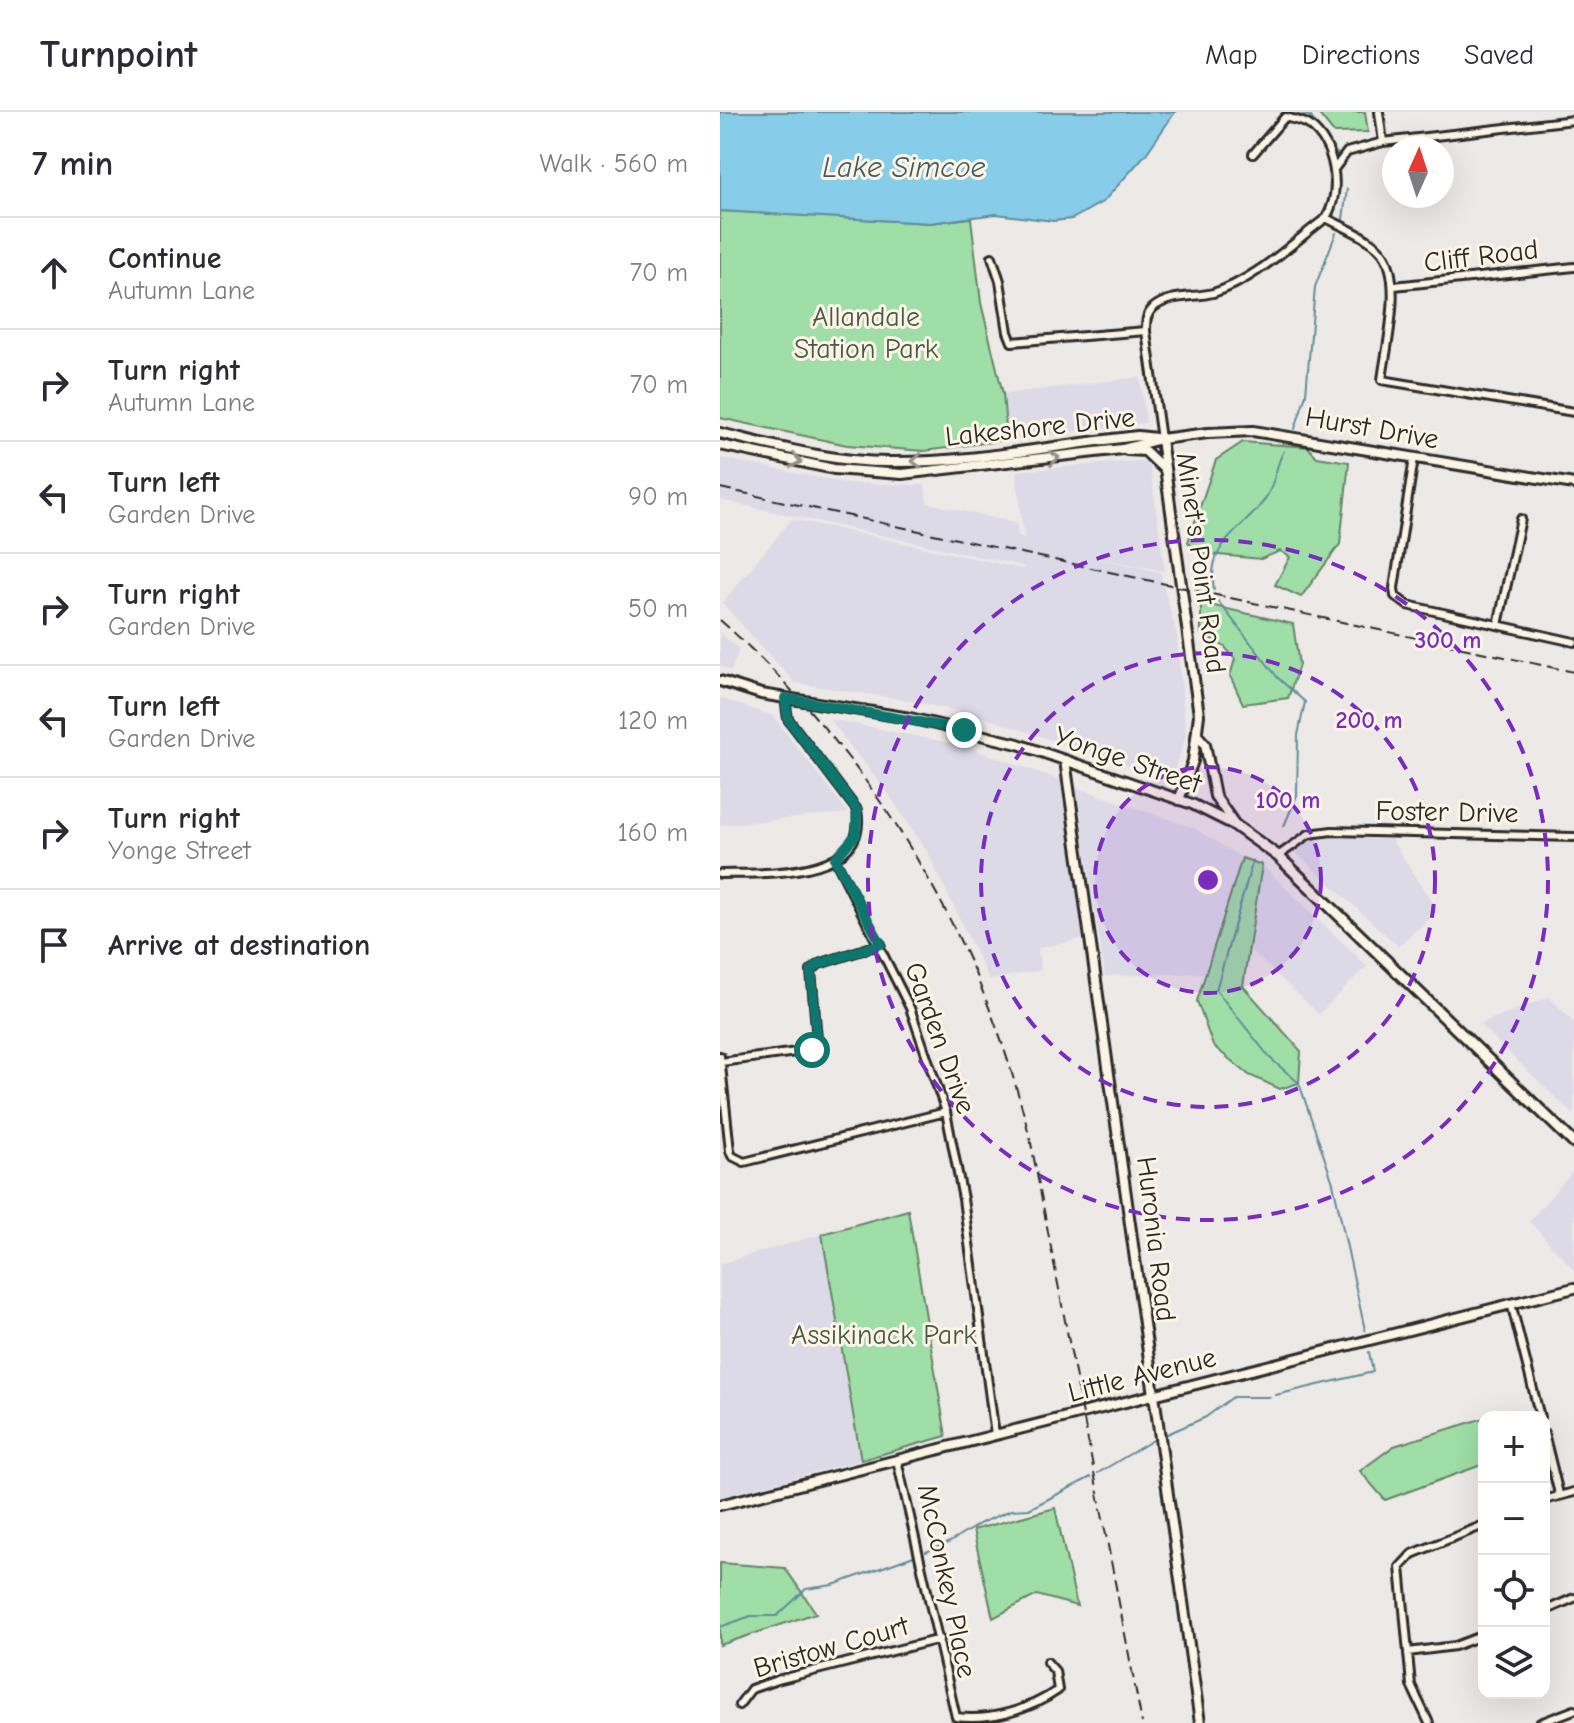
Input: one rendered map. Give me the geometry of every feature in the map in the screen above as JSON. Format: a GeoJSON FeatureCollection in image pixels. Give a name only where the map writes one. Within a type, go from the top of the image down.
{"type":"FeatureCollection","features":[{"type":"Feature","properties":{"kind":"main road","name":"Hurst Drive"},"geometry":{"type":"LineString","coordinates":[[1161,439],[1253,431],[1574,484]]}},
{"type":"Feature","properties":{"kind":"main road","name":"Lakeshore Drive"},"geometry":{"type":"LineString","coordinates":[[720,433],[826,457],[888,462],[931,461],[1138,436],[1161,439]]}},
{"type":"Feature","properties":{"kind":"main road","name":"Lakeshore Drive"},"geometry":{"type":"LineString","coordinates":[[720,445],[834,469],[883,474],[933,472],[1122,449],[1161,439]]}},
{"type":"Feature","properties":{"kind":"main road","name":"Minet's Point Road"},"geometry":{"type":"LineString","coordinates":[[1161,439],[1197,692],[1198,736],[1179,800]]}},
{"type":"Feature","properties":{"kind":"main road"},"geometry":{"type":"LineString","coordinates":[[1122,449],[1145,451],[1164,469]]}},
{"type":"Feature","properties":{"kind":"main road","name":"Yonge Street"},"geometry":{"type":"LineString","coordinates":[[720,681],[785,698],[936,723],[1065,760],[1179,800],[1236,826],[1278,856],[1574,1143]]}},
{"type":"Feature","properties":{"kind":"main road"},"geometry":{"type":"LineString","coordinates":[[1198,736],[1205,744],[1215,796],[1236,826]]}},
{"type":"Feature","properties":{"kind":"main road","name":"Huronia Road"},"geometry":{"type":"LineString","coordinates":[[1065,760],[1200,1723]]}},
{"type":"Feature","properties":{"kind":"main road","name":"Little Avenue"},"geometry":{"type":"LineString","coordinates":[[720,1505],[1574,1288]]}},
{"type":"Feature","properties":{"kind":"street"},"geometry":{"type":"LineString","coordinates":[[1379,112],[1382,136]]}},
{"type":"Feature","properties":{"kind":"street"},"geometry":{"type":"LineString","coordinates":[[1253,154],[1285,117],[1309,126],[1335,168]]}},
{"type":"Feature","properties":{"kind":"street"},"geometry":{"type":"LineString","coordinates":[[1435,136],[1574,120]]}},
{"type":"Feature","properties":{"kind":"street"},"geometry":{"type":"LineString","coordinates":[[992,257],[1012,342],[1146,331],[1146,319],[1154,307],[1170,299],[1212,293],[1239,282],[1326,218],[1332,207],[1335,168],[1347,152],[1382,142]]}},
{"type":"Feature","properties":{"kind":"street"},"geometry":{"type":"LineString","coordinates":[[1326,218],[1381,251],[1390,266],[1394,286],[1382,380],[1574,412]]}},
{"type":"Feature","properties":{"kind":"street","name":"Cliff Road"},"geometry":{"type":"LineString","coordinates":[[1394,286],[1574,267]]}},
{"type":"Feature","properties":{"kind":"street","name":"Minet's Point Road"},"geometry":{"type":"LineString","coordinates":[[1146,331],[1161,439]]}},
{"type":"Feature","properties":{"kind":"street"},"geometry":{"type":"LineString","coordinates":[[1414,458],[1395,596],[1407,605],[1574,642]]}},
{"type":"Feature","properties":{"kind":"street"},"geometry":{"type":"LineString","coordinates":[[1498,625],[1521,519]]}},
{"type":"Feature","properties":{"kind":"street"},"geometry":{"type":"LineString","coordinates":[[720,874],[809,868],[835,859],[856,835],[857,810],[788,719],[785,698]]}},
{"type":"Feature","properties":{"kind":"street","name":"Foster Drive"},"geometry":{"type":"LineString","coordinates":[[1278,856],[1309,834],[1332,831],[1574,837]]}},
{"type":"Feature","properties":{"kind":"street","name":"Garden Drive"},"geometry":{"type":"LineString","coordinates":[[835,859],[881,944],[916,1023],[946,1112],[963,1199],[995,1435]]}},
{"type":"Feature","properties":{"kind":"street"},"geometry":{"type":"LineString","coordinates":[[721,1062],[812,1050],[817,1039],[811,971],[819,964],[881,944]]}},
{"type":"Feature","properties":{"kind":"street"},"geometry":{"type":"LineString","coordinates":[[720,1056],[730,1151],[732,1156],[744,1162],[946,1112]]}},
{"type":"Feature","properties":{"kind":"street"},"geometry":{"type":"LineString","coordinates":[[1511,1303],[1538,1411]]}},
{"type":"Feature","properties":{"kind":"street"},"geometry":{"type":"LineString","coordinates":[[1550,1457],[1559,1494]]}},
{"type":"Feature","properties":{"kind":"street","name":"McConkey Place"},"geometry":{"type":"LineString","coordinates":[[897,1460],[956,1717],[972,1719],[1043,1701],[1058,1690],[1055,1671],[1047,1662]]}},
{"type":"Feature","properties":{"kind":"street"},"geometry":{"type":"LineString","coordinates":[[1550,1498],[1574,1492]]}},
{"type":"Feature","properties":{"kind":"street"},"geometry":{"type":"LineString","coordinates":[[1429,1723],[1415,1699],[1400,1567],[1412,1554],[1478,1527]]}},
{"type":"Feature","properties":{"kind":"street"},"geometry":{"type":"LineString","coordinates":[[1550,1608],[1574,1598]]}},
{"type":"Feature","properties":{"kind":"street"},"geometry":{"type":"LineString","coordinates":[[1408,1652],[1455,1646],[1478,1637]]}},
{"type":"Feature","properties":{"kind":"street","name":"Bristow Court"},"geometry":{"type":"LineString","coordinates":[[739,1705],[751,1689],[777,1680],[940,1639]]}},
{"type":"Feature","properties":{"kind":"street"},"geometry":{"type":"LineString","coordinates":[[1540,1723],[1574,1710]]}},
{"type":"Feature","properties":{"kind":"shaded area"},"geometry":{"type":"Polygon","coordinates":[[[1140,377],[1146,423],[1007,440],[1003,394],[1140,377]]]}},
{"type":"Feature","properties":{"kind":"shaded area"},"geometry":{"type":"Polygon","coordinates":[[[720,458],[846,483],[925,485],[927,503],[1016,523],[1018,536],[1024,538],[1016,471],[1149,460],[1165,571],[1093,557],[1160,572],[1177,636],[1186,736],[1171,780],[983,717],[907,700],[795,683],[722,603],[792,519],[1023,569],[1023,566],[720,500],[720,458]]]}},
{"type":"Feature","properties":{"kind":"shaded area"},"geometry":{"type":"Polygon","coordinates":[[[720,633],[739,649],[731,671],[720,666],[720,633]]]}},
{"type":"Feature","properties":{"kind":"shaded area"},"geometry":{"type":"Polygon","coordinates":[[[720,698],[773,716],[848,813],[720,825],[720,698]]]}},
{"type":"Feature","properties":{"kind":"shaded area"},"geometry":{"type":"Polygon","coordinates":[[[829,719],[964,746],[1061,780],[1083,939],[1038,948],[1041,970],[989,980],[928,853],[890,796],[829,719]]]}},
{"type":"Feature","properties":{"kind":"shaded area"},"geometry":{"type":"Polygon","coordinates":[[[1076,787],[1194,828],[1242,858],[1204,973],[1105,976],[1076,787]]]}},
{"type":"Feature","properties":{"kind":"shaded area"},"geometry":{"type":"Polygon","coordinates":[[[1311,837],[1391,839],[1438,911],[1398,946],[1296,853],[1301,843],[1311,837]]]}},
{"type":"Feature","properties":{"kind":"shaded area"},"geometry":{"type":"Polygon","coordinates":[[[1262,865],[1367,966],[1319,1014],[1250,950],[1262,865]]]}},
{"type":"Feature","properties":{"kind":"shaded area"},"geometry":{"type":"Polygon","coordinates":[[[1549,997],[1574,1022],[1574,1115],[1479,1024],[1549,997]]]}},
{"type":"Feature","properties":{"kind":"shaded area"},"geometry":{"type":"Polygon","coordinates":[[[1574,1170],[1574,1270],[1529,1221],[1574,1170]]]}},
{"type":"Feature","properties":{"kind":"shaded area"},"geometry":{"type":"Polygon","coordinates":[[[822,1234],[861,1460],[720,1497],[720,1264],[822,1234]]]}},
{"type":"Feature","properties":{"kind":"green space"},"geometry":{"type":"Polygon","coordinates":[[[1317,112],[1365,112],[1368,132],[1334,133],[1317,112]]]}},
{"type":"Feature","properties":{"kind":"green space","name":"Allandale Station Park"},"geometry":{"type":"Polygon","coordinates":[[[720,211],[930,223],[971,218],[981,303],[1003,394],[1007,440],[924,451],[847,445],[720,418],[720,211]]]}},
{"type":"Feature","properties":{"kind":"green space"},"geometry":{"type":"Polygon","coordinates":[[[1243,442],[1308,447],[1317,457],[1349,462],[1340,544],[1301,597],[1275,585],[1290,557],[1280,551],[1261,559],[1198,553],[1188,542],[1216,460],[1243,442]]]}},
{"type":"Feature","properties":{"kind":"green space"},"geometry":{"type":"Polygon","coordinates":[[[1201,603],[1293,624],[1299,665],[1288,698],[1243,704],[1230,676],[1235,659],[1225,647],[1201,633],[1201,603]]]}},
{"type":"Feature","properties":{"kind":"green space"},"geometry":{"type":"Polygon","coordinates":[[[1242,858],[1262,865],[1243,986],[1301,1051],[1299,1083],[1280,1089],[1249,1075],[1213,1046],[1197,1001],[1242,858]]]}},
{"type":"Feature","properties":{"kind":"green space","name":"Assikinack Park"},"geometry":{"type":"Polygon","coordinates":[[[908,1210],[946,1436],[861,1460],[822,1234],[908,1210]]]}},
{"type":"Feature","properties":{"kind":"green space"},"geometry":{"type":"Polygon","coordinates":[[[1478,1420],[1478,1466],[1385,1500],[1360,1471],[1394,1446],[1478,1420]]]}},
{"type":"Feature","properties":{"kind":"green space"},"geometry":{"type":"Polygon","coordinates":[[[1055,1508],[1077,1606],[1037,1595],[993,1618],[973,1530],[1055,1508]]]}},
{"type":"Feature","properties":{"kind":"green space"},"geometry":{"type":"Polygon","coordinates":[[[720,1563],[785,1568],[816,1613],[720,1645],[720,1563]]]}},
{"type":"Feature","properties":{"kind":"water","name":"Lake Simcoe"},"geometry":{"type":"Polygon","coordinates":[[[720,112],[1175,112],[1146,154],[1104,201],[1072,219],[1053,221],[996,214],[930,223],[720,211],[720,112]]]}},
{"type":"Feature","properties":{"kind":"waterway"},"geometry":{"type":"LineString","coordinates":[[1299,112],[1311,117],[1338,155]]}},
{"type":"Feature","properties":{"kind":"waterway"},"geometry":{"type":"LineString","coordinates":[[1343,219],[1347,189]]}},
{"type":"Feature","properties":{"kind":"waterway"},"geometry":{"type":"LineString","coordinates":[[1295,429],[1306,394],[1315,287],[1336,233]]}},
{"type":"Feature","properties":{"kind":"waterway"},"geometry":{"type":"LineString","coordinates":[[1214,590],[1216,558],[1231,535],[1261,505],[1284,451]]}},
{"type":"Feature","properties":{"kind":"waterway"},"geometry":{"type":"LineString","coordinates":[[1218,601],[1278,678],[1305,702],[1298,735],[1297,795],[1284,826]]}},
{"type":"Feature","properties":{"kind":"waterway"},"geometry":{"type":"LineString","coordinates":[[1253,860],[1216,990],[1270,1058],[1299,1083],[1333,1183],[1365,1330]]}},
{"type":"Feature","properties":{"kind":"waterway"},"geometry":{"type":"LineString","coordinates":[[1276,1395],[1373,1372],[1369,1352]]}},
{"type":"Feature","properties":{"kind":"waterway"},"geometry":{"type":"LineString","coordinates":[[1165,1435],[1206,1417],[1233,1397],[1270,1397]]}},
{"type":"Feature","properties":{"kind":"waterway"},"geometry":{"type":"LineString","coordinates":[[1098,1473],[1155,1439]]}},
{"type":"Feature","properties":{"kind":"waterway"},"geometry":{"type":"LineString","coordinates":[[926,1552],[981,1523],[1011,1510],[1029,1509],[1091,1477]]}},
{"type":"Feature","properties":{"kind":"waterway"},"geometry":{"type":"LineString","coordinates":[[720,1627],[751,1616],[777,1616],[806,1589],[833,1585],[914,1556]]}},
{"type":"Feature","properties":{"kind":"railway"},"geometry":{"type":"LineString","coordinates":[[720,488],[1574,672]]}},
{"type":"Feature","properties":{"kind":"railway"},"geometry":{"type":"LineString","coordinates":[[720,620],[776,674],[828,732],[874,793],[916,858],[953,925],[984,995],[1010,1068],[1031,1143],[1142,1723]]}},
{"type":"Feature","properties":{"kind":"route"},"geometry":{"type":"LineString","coordinates":[[812,1050],[817,1039],[811,971],[819,964],[881,944],[835,859],[856,835],[857,810],[788,719],[785,698],[964,730]]}}]}
